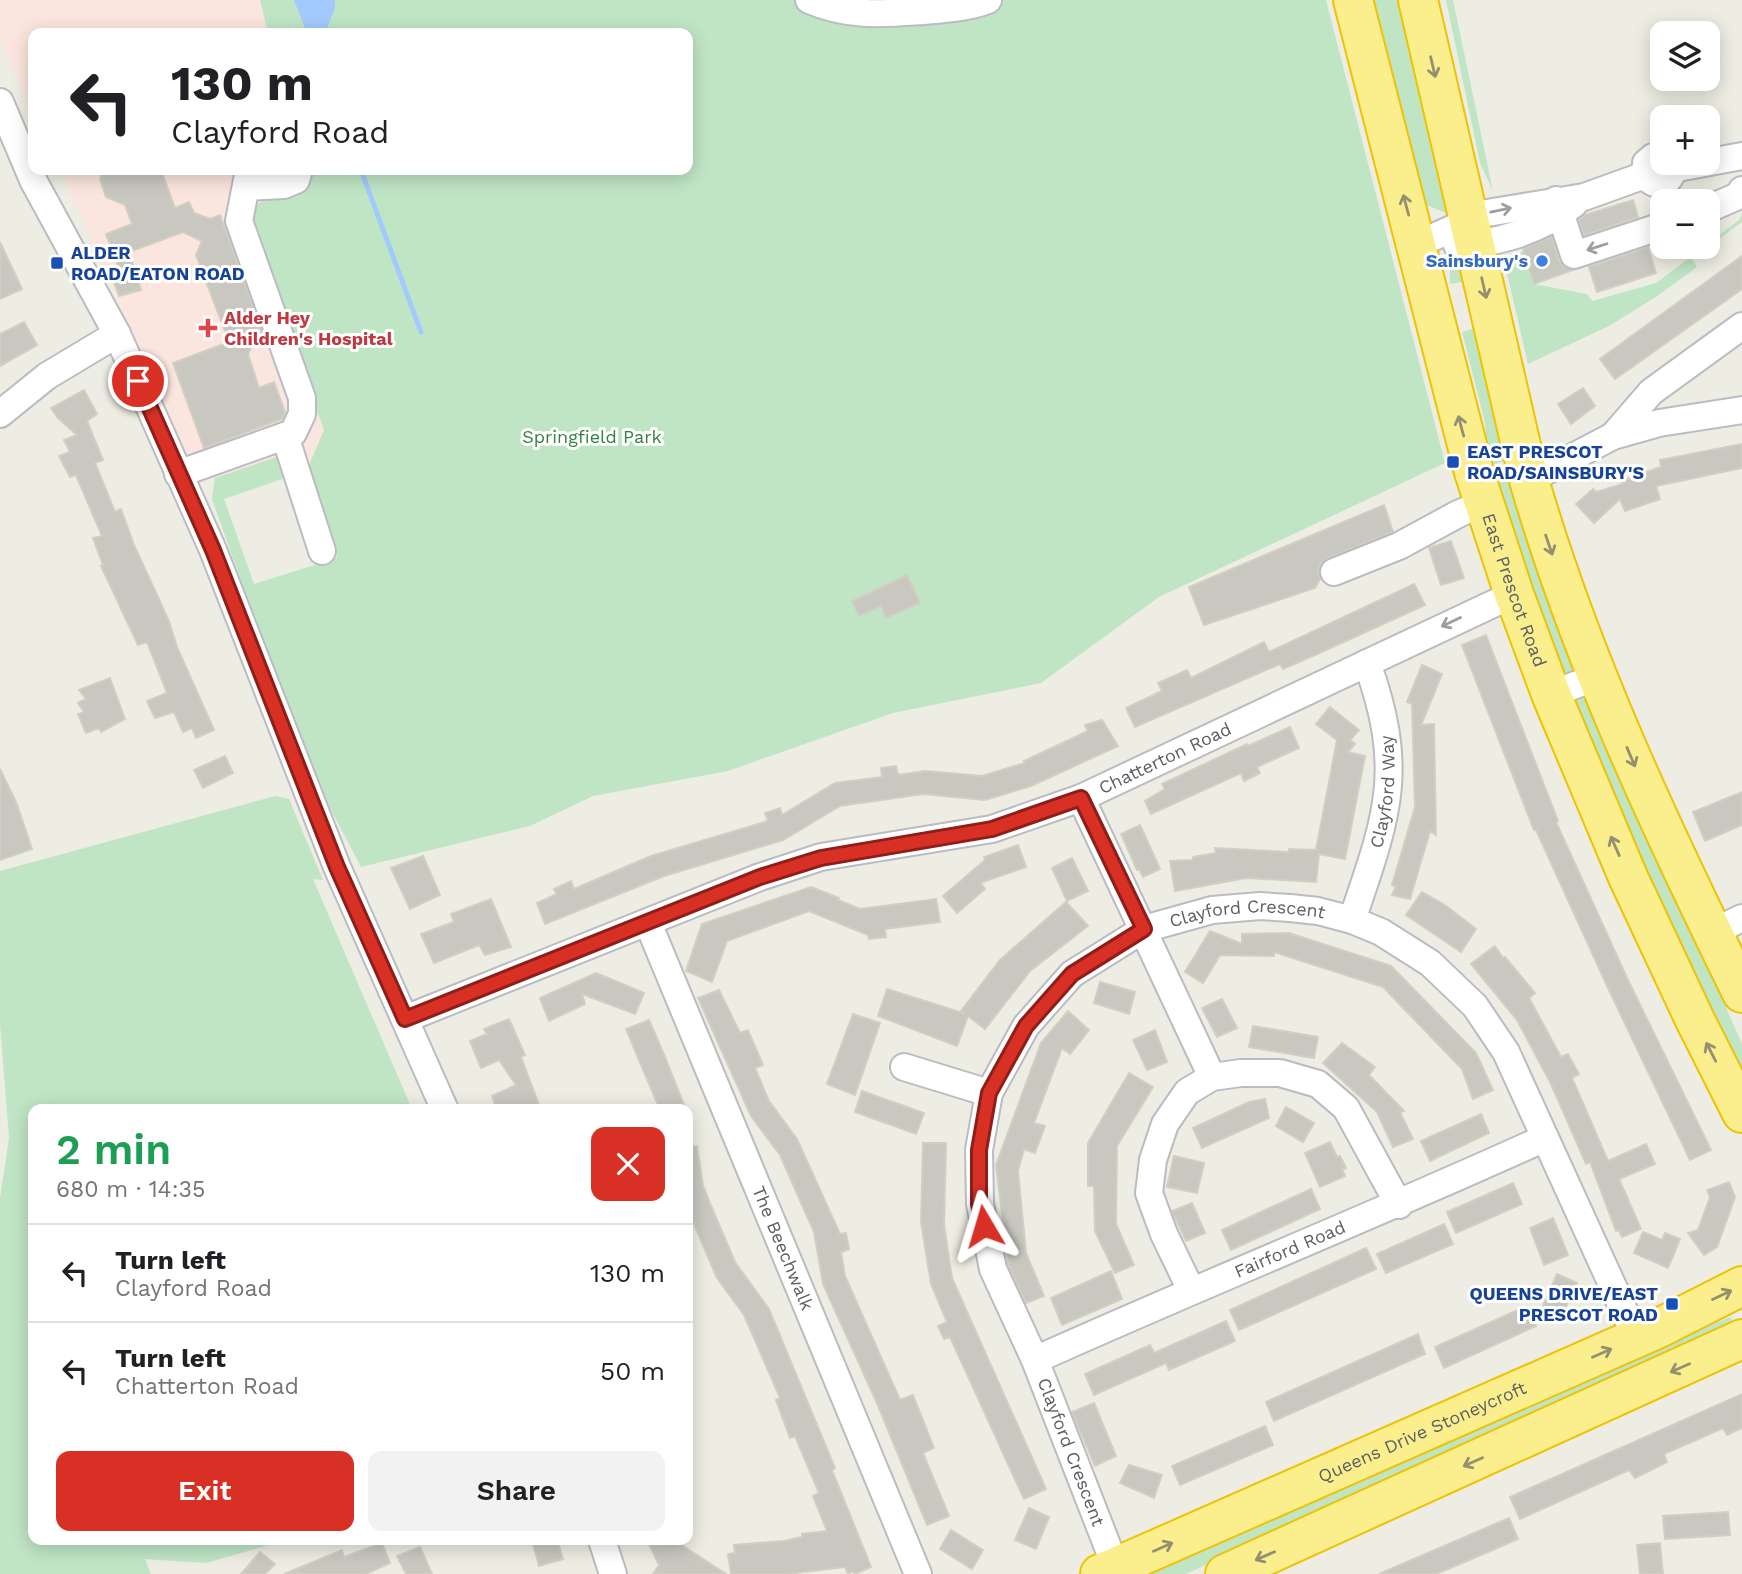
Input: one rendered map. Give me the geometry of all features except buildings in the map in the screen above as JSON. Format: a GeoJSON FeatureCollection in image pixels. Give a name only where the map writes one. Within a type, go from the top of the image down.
{"type":"FeatureCollection","features":[{"type":"Feature","properties":{"kind":"highway","name":"East Prescot Road"},"geometry":{"type":"LineString","coordinates":[[1353,0],[1455,402],[1483,503],[1514,594],[1551,694],[1628,877],[1742,1113]]}},
{"type":"Feature","properties":{"kind":"highway"},"geometry":{"type":"LineString","coordinates":[[1418,0],[1529,480],[1558,574],[1597,677],[1648,796],[1727,925],[1742,993]]}},
{"type":"Feature","properties":{"kind":"highway","name":"Queens Drive Stoneycroft"},"geometry":{"type":"LineString","coordinates":[[1108,1571],[1636,1337],[1742,1286]]}},
{"type":"Feature","properties":{"kind":"highway"},"geometry":{"type":"LineString","coordinates":[[1225,1574],[1742,1339]]}},
{"type":"Feature","properties":{"kind":"street"},"geometry":{"type":"LineString","coordinates":[[809,0],[839,10],[933,5],[960,8],[988,0]]}},
{"type":"Feature","properties":{"kind":"street"},"geometry":{"type":"LineString","coordinates":[[0,102],[28,168]]}},
{"type":"Feature","properties":{"kind":"street"},"geometry":{"type":"LineString","coordinates":[[1720,159],[1742,156]]}},
{"type":"Feature","properties":{"kind":"street"},"geometry":{"type":"LineString","coordinates":[[1416,245],[1471,232],[1499,210],[1559,207],[1650,171]]}},
{"type":"Feature","properties":{"kind":"street"},"geometry":{"type":"LineString","coordinates":[[31,175],[117,334],[213,550],[337,867],[442,1104]]}},
{"type":"Feature","properties":{"kind":"street"},"geometry":{"type":"LineString","coordinates":[[178,474],[293,433],[302,414],[302,398],[239,221],[248,178],[284,185],[296,180],[298,175]]}},
{"type":"Feature","properties":{"kind":"street"},"geometry":{"type":"LineString","coordinates":[[1720,204],[1738,196],[1742,190]]}},
{"type":"Feature","properties":{"kind":"street"},"geometry":{"type":"LineString","coordinates":[[1559,207],[1574,255],[1650,230]]}},
{"type":"Feature","properties":{"kind":"street"},"geometry":{"type":"LineString","coordinates":[[1614,436],[1651,392],[1742,326]]}},
{"type":"Feature","properties":{"kind":"street"},"geometry":{"type":"LineString","coordinates":[[0,414],[47,376],[117,334]]}},
{"type":"Feature","properties":{"kind":"street"},"geometry":{"type":"LineString","coordinates":[[1529,480],[1614,436],[1659,423],[1742,410]]}},
{"type":"Feature","properties":{"kind":"street"},"geometry":{"type":"LineString","coordinates":[[285,436],[322,551]]}},
{"type":"Feature","properties":{"kind":"street"},"geometry":{"type":"LineString","coordinates":[[1334,572],[1399,546],[1483,503]]}},
{"type":"Feature","properties":{"kind":"street","name":"Chatterton Road"},"geometry":{"type":"LineString","coordinates":[[405,1019],[760,877],[821,858],[992,829],[1081,798],[1514,594]]}},
{"type":"Feature","properties":{"kind":"street","name":"Clayford Way"},"geometry":{"type":"LineString","coordinates":[[1352,920],[1379,839],[1389,791],[1388,740],[1383,713],[1367,663]]}},
{"type":"Feature","properties":{"kind":"street"},"geometry":{"type":"LineString","coordinates":[[1551,694],[1597,677]]}},
{"type":"Feature","properties":{"kind":"street"},"geometry":{"type":"LineString","coordinates":[[1081,798],[1212,1077]]}},
{"type":"Feature","properties":{"kind":"street","name":"Clayford Crescent"},"geometry":{"type":"LineString","coordinates":[[1108,1571],[1035,1360],[993,1269],[979,1204],[979,1150],[989,1093],[1026,1026],[1072,974],[1144,929],[1212,910],[1233,907],[1318,911],[1352,920],[1381,932],[1430,963],[1475,1006],[1506,1052],[1636,1337]]}},
{"type":"Feature","properties":{"kind":"street","name":"The Beechwalk"},"geometry":{"type":"LineString","coordinates":[[648,922],[918,1574]]}},
{"type":"Feature","properties":{"kind":"street"},"geometry":{"type":"LineString","coordinates":[[904,1068],[989,1093]]}},
{"type":"Feature","properties":{"kind":"street"},"geometry":{"type":"LineString","coordinates":[[1191,1290],[1164,1234],[1149,1193],[1153,1160],[1165,1124],[1187,1092],[1212,1077],[1241,1073],[1280,1073],[1318,1084],[1346,1108],[1399,1205]]}},
{"type":"Feature","properties":{"kind":"street","name":"Fairford Road"},"geometry":{"type":"LineString","coordinates":[[1035,1360],[1191,1290],[1399,1205],[1545,1138]]}},
{"type":"Feature","properties":{"kind":"street"},"geometry":{"type":"LineString","coordinates":[[604,1545],[613,1574]]}},
{"type":"Feature","properties":{"kind":"shaded area"},"geometry":{"type":"Polygon","coordinates":[[[0,0],[260,0],[267,28],[28,28],[28,104],[0,38],[0,0]]]}},
{"type":"Feature","properties":{"kind":"shaded area","name":"Alder Hey Children's Hospital"},"geometry":{"type":"Polygon","coordinates":[[[63,175],[309,175],[304,192],[278,195],[249,225],[324,430],[307,470],[279,457],[199,484],[63,175]]]}},
{"type":"Feature","properties":{"kind":"green space","name":"Springfield Park"},"geometry":{"type":"Polygon","coordinates":[[[260,0],[1326,0],[1445,463],[1159,597],[1041,683],[893,713],[728,771],[593,796],[530,826],[361,867],[319,787],[280,691],[212,499],[215,478],[279,456],[288,477],[224,499],[254,584],[337,558],[307,470],[324,430],[249,225],[252,215],[261,201],[276,195],[304,192],[309,175],[693,175],[693,28],[267,28],[260,0]]]}},
{"type":"Feature","properties":{"kind":"green space"},"geometry":{"type":"Polygon","coordinates":[[[1367,0],[1407,0],[1449,214],[1424,204],[1367,0]]]}},
{"type":"Feature","properties":{"kind":"green space"},"geometry":{"type":"Polygon","coordinates":[[[1446,0],[1453,0],[1493,191],[1480,163],[1446,0]]]}},
{"type":"Feature","properties":{"kind":"green space"},"geometry":{"type":"Polygon","coordinates":[[[1742,213],[1742,222],[1720,238],[1720,235],[1740,219],[1742,213]]]}},
{"type":"Feature","properties":{"kind":"green space"},"geometry":{"type":"Polygon","coordinates":[[[1524,251],[1534,284],[1587,294],[1592,301],[1656,283],[1688,259],[1692,259],[1697,267],[1609,326],[1528,364],[1506,269],[1517,253],[1524,251]]]}},
{"type":"Feature","properties":{"kind":"green space"},"geometry":{"type":"Polygon","coordinates":[[[1458,253],[1467,281],[1450,284],[1450,268],[1455,254],[1458,253]]]}},
{"type":"Feature","properties":{"kind":"green space"},"geometry":{"type":"Polygon","coordinates":[[[1473,329],[1479,335],[1512,458],[1489,466],[1485,423],[1462,332],[1473,329]]]}},
{"type":"Feature","properties":{"kind":"green space"},"geometry":{"type":"Polygon","coordinates":[[[1509,464],[1580,670],[1562,678],[1491,470],[1509,464]]]}},
{"type":"Feature","properties":{"kind":"green space"},"geometry":{"type":"Polygon","coordinates":[[[1588,694],[1742,1044],[1742,1086],[1570,702],[1588,694]]]}},
{"type":"Feature","properties":{"kind":"green space"},"geometry":{"type":"Polygon","coordinates":[[[275,796],[289,799],[323,880],[313,879],[410,1104],[28,1104],[28,1545],[269,1545],[206,1563],[145,1559],[151,1574],[0,1574],[0,1198],[9,1138],[0,1024],[0,871],[275,796]]]}},
{"type":"Feature","properties":{"kind":"green space"},"geometry":{"type":"Polygon","coordinates":[[[1730,1317],[1735,1324],[1186,1574],[1127,1574],[1730,1317]]]}},
{"type":"Feature","properties":{"kind":"water"},"geometry":{"type":"Polygon","coordinates":[[[294,0],[335,0],[335,8],[327,28],[305,28],[294,0]]]}},
{"type":"Feature","properties":{"kind":"waterway"},"geometry":{"type":"LineString","coordinates":[[363,175],[421,332]]}},
{"type":"Feature","properties":{"kind":"place","name":"Sainsbury's"},"geometry":{"type":"Point","coordinates":[1542,261]}},
{"type":"Feature","properties":{"kind":"place","name":"ALDER ROAD/EATON ROAD"},"geometry":{"type":"Point","coordinates":[57,263]}},
{"type":"Feature","properties":{"kind":"place","name":"Alder Hey Children's Hospital"},"geometry":{"type":"Point","coordinates":[208,328]}},
{"type":"Feature","properties":{"kind":"place","name":"EAST PRESCOT ROAD/SAINSBURY'S"},"geometry":{"type":"Point","coordinates":[1453,462]}},
{"type":"Feature","properties":{"kind":"place","name":"QUEENS DRIVE/EAST PRESCOT ROAD"},"geometry":{"type":"Point","coordinates":[1672,1304]}},
{"type":"Feature","properties":{"kind":"route"},"geometry":{"type":"LineString","coordinates":[[138,381],[213,550],[337,867],[405,1019],[760,877],[821,858],[992,829],[1081,798],[1144,929],[1072,974],[1026,1026],[989,1093],[979,1150],[979,1204],[984,1226]]}}]}
